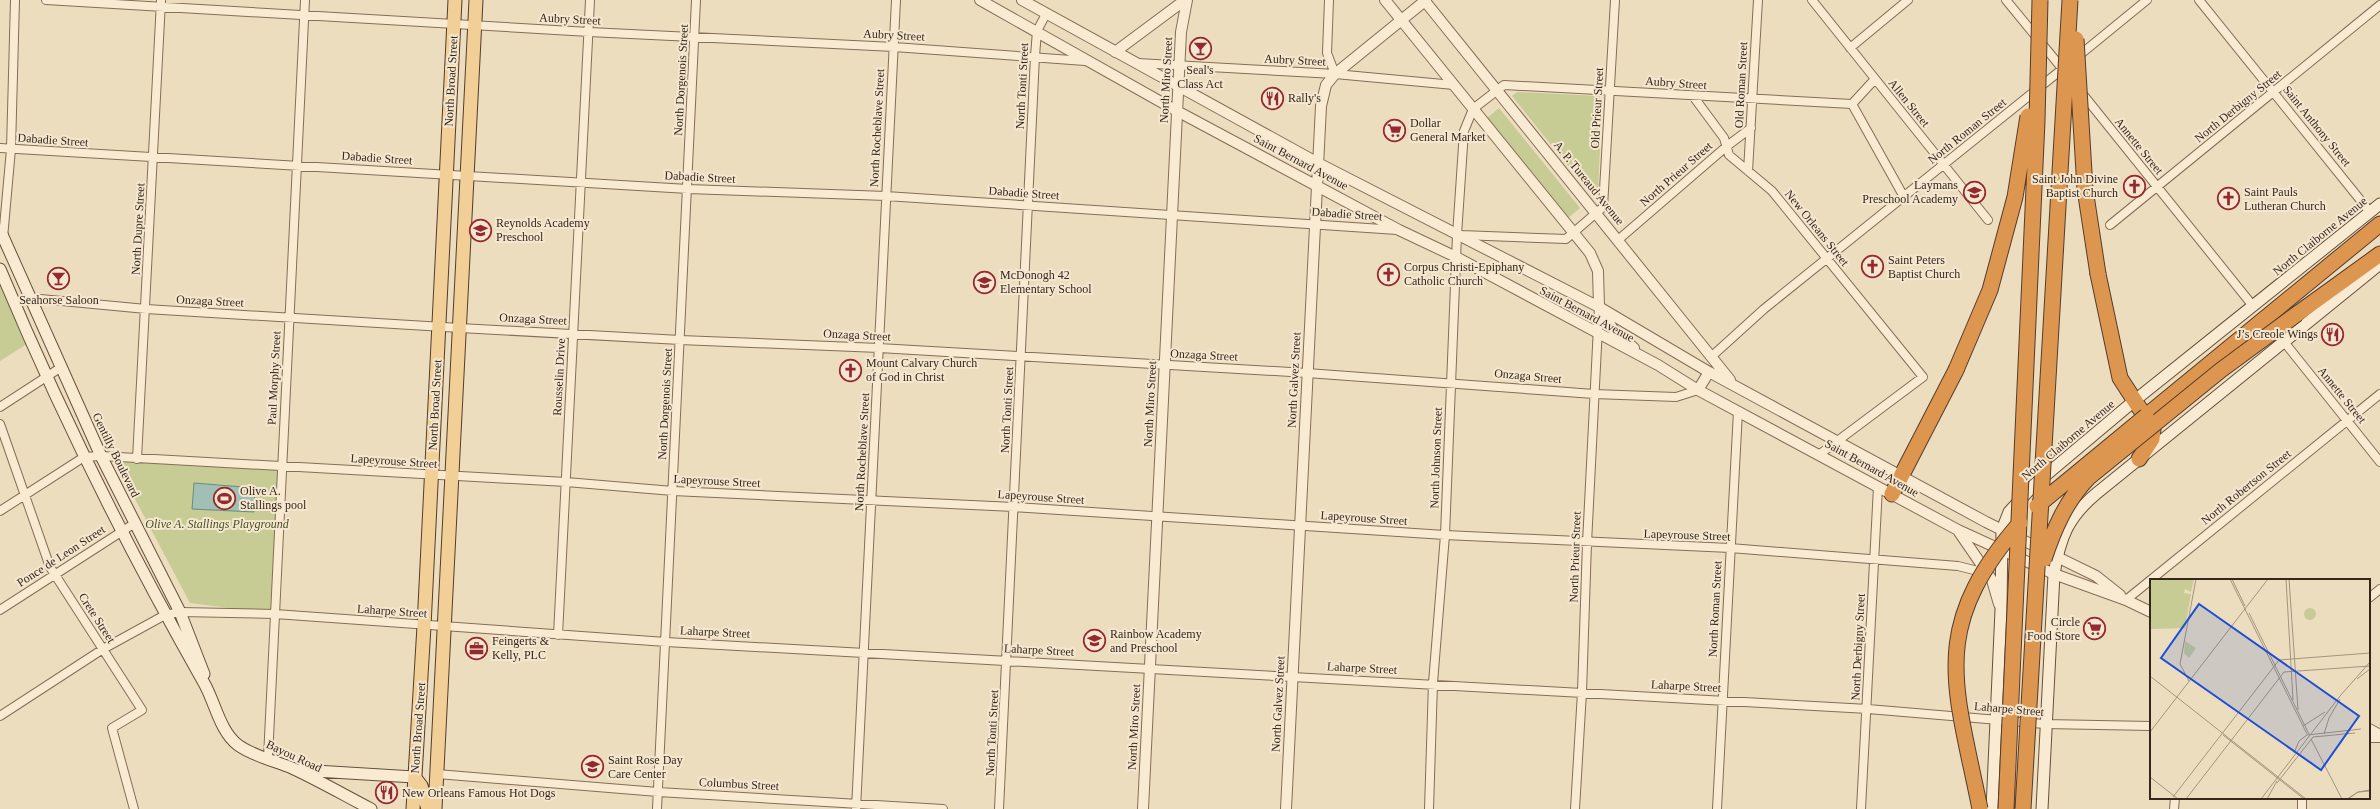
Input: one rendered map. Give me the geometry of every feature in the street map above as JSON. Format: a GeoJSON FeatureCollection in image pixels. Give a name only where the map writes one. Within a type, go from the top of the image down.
{"type":"FeatureCollection","features":[{"type":"Feature","properties":{"kind":"highway"},"geometry":{"type":"LineString","coordinates":[[2006,809],[2037,121],[2037,53],[2040,0]]}},
{"type":"Feature","properties":{"kind":"highway"},"geometry":{"type":"LineString","coordinates":[[2023,809],[2036,586],[2040,544],[2070,0]]}},
{"type":"Feature","properties":{"kind":"highway"},"geometry":{"type":"LineString","coordinates":[[2074,0],[2084,182],[2098,274],[2116,364],[2125,388],[2134,402],[2151,422],[2154,432],[2139,459]]}},
{"type":"Feature","properties":{"kind":"highway"},"geometry":{"type":"LineString","coordinates":[[1892,494],[1956,370],[1990,290],[2015,196],[2037,53]]}},
{"type":"Feature","properties":{"kind":"highway"},"geometry":{"type":"LineString","coordinates":[[1980,809],[1957,700],[1956,659],[1960,625],[1966,606],[1988,562],[2021,522],[2050,494],[2380,224]]}},
{"type":"Feature","properties":{"kind":"highway"},"geometry":{"type":"LineString","coordinates":[[2036,586],[2053,534],[2070,498],[2080,486],[2105,463],[2221,370],[2380,254]]}},
{"type":"Feature","properties":{"kind":"main road","name":"North Broad Street"},"geometry":{"type":"LineString","coordinates":[[413,809],[432,476],[455,0]]}},
{"type":"Feature","properties":{"kind":"main road","name":"North Broad Street"},"geometry":{"type":"LineString","coordinates":[[435,809],[476,0]]}},
{"type":"Feature","properties":{"kind":"main road","name":"North Claiborne Avenue"},"geometry":{"type":"LineString","coordinates":[[1992,809],[2001,610],[2001,550],[2002,530],[2005,518],[2017,502],[2134,402],[2380,204]]}},
{"type":"Feature","properties":{"kind":"main road","name":"Gentilly Boulevard"},"geometry":{"type":"LineString","coordinates":[[2,234],[60,368],[101,456],[180,612],[202,666],[208,690]]}},
{"type":"Feature","properties":{"kind":"main road"},"geometry":{"type":"LineString","coordinates":[[2042,809],[2054,574],[2057,556],[2063,536],[2077,511],[2139,459],[2285,343],[2380,264]]}},
{"type":"Feature","properties":{"kind":"main road","name":"Gentilly Boulevard"},"geometry":{"type":"LineString","coordinates":[[0,269],[46,377],[84,457],[165,615],[208,690],[219,715]]}},
{"type":"Feature","properties":{"kind":"main road","name":"Bayou Road"},"geometry":{"type":"LineString","coordinates":[[219,715],[226,731],[238,745],[295,770],[370,809]]}},
{"type":"Feature","properties":{"kind":"main road"},"geometry":{"type":"LineString","coordinates":[[295,770],[414,777],[421,786],[428,809]]}},
{"type":"Feature","properties":{"kind":"street"},"geometry":{"type":"LineString","coordinates":[[2,234],[11,150],[15,0]]}},
{"type":"Feature","properties":{"kind":"street","name":"Aubry Street"},"geometry":{"type":"LineString","coordinates":[[46,0],[161,3],[304,15],[589,32],[695,36],[894,47],[1093,61]]}},
{"type":"Feature","properties":{"kind":"street","name":"Paul Morphy Street"},"geometry":{"type":"LineString","coordinates":[[268,758],[281,466],[290,317],[305,0]]}},
{"type":"Feature","properties":{"kind":"street","name":"Rousselin Drive"},"geometry":{"type":"LineString","coordinates":[[558,635],[590,0]]}},
{"type":"Feature","properties":{"kind":"street","name":"North Dorgenois Street"},"geometry":{"type":"LineString","coordinates":[[657,809],[696,0]]}},
{"type":"Feature","properties":{"kind":"street","name":"North Rocheblave Street"},"geometry":{"type":"LineString","coordinates":[[856,807],[896,0]]}},
{"type":"Feature","properties":{"kind":"street","name":"Saint Bernard Avenue"},"geometry":{"type":"LineString","coordinates":[[980,0],[1093,61],[1177,110],[1317,184],[1399,230],[1456,258],[1598,335],[1658,365],[1698,390],[1820,454],[1958,530],[2054,574],[2126,600],[2150,612]]}},
{"type":"Feature","properties":{"kind":"street","name":"Saint Bernard Avenue"},"geometry":{"type":"LineString","coordinates":[[1022,0],[1318,162],[1599,307],[1709,372],[1838,440],[1901,476],[2002,530],[2096,576],[2126,600]]}},
{"type":"Feature","properties":{"kind":"street","name":"North Miro Street"},"geometry":{"type":"LineString","coordinates":[[1115,52],[1186,0]]}},
{"type":"Feature","properties":{"kind":"street","name":"North Miro Street"},"geometry":{"type":"LineString","coordinates":[[1143,809],[1181,32],[1186,0]]}},
{"type":"Feature","properties":{"kind":"street"},"geometry":{"type":"LineString","coordinates":[[1329,0],[1327,53],[1335,74]]}},
{"type":"Feature","properties":{"kind":"street"},"geometry":{"type":"LineString","coordinates":[[1385,0],[1590,252],[1598,272],[1599,307],[1614,332],[1658,365]]}},
{"type":"Feature","properties":{"kind":"street","name":"North Galvez Street"},"geometry":{"type":"LineString","coordinates":[[1286,809],[1321,106],[1326,85],[1335,74],[1425,0]]}},
{"type":"Feature","properties":{"kind":"street","name":"A. P. Tureaud Avenue"},"geometry":{"type":"LineString","coordinates":[[1425,0],[1734,384]]}},
{"type":"Feature","properties":{"kind":"street","name":"Old Prieur Street"},"geometry":{"type":"LineString","coordinates":[[1597,213],[1604,207],[1615,0]]}},
{"type":"Feature","properties":{"kind":"street","name":"Old Roman Street"},"geometry":{"type":"LineString","coordinates":[[1748,171],[1758,0]]}},
{"type":"Feature","properties":{"kind":"street","name":"Allen Street"},"geometry":{"type":"LineString","coordinates":[[1812,0],[1988,220]]}},
{"type":"Feature","properties":{"kind":"street"},"geometry":{"type":"LineString","coordinates":[[1850,48],[1908,0]]}},
{"type":"Feature","properties":{"kind":"street","name":"Annette Street"},"geometry":{"type":"LineString","coordinates":[[2006,0],[2253,306]]}},
{"type":"Feature","properties":{"kind":"street","name":"North Roman Street"},"geometry":{"type":"LineString","coordinates":[[1711,357],[1764,309],[2147,0]]}},
{"type":"Feature","properties":{"kind":"street","name":"Saint Anthony Street"},"geometry":{"type":"LineString","coordinates":[[2199,0],[2370,212]]}},
{"type":"Feature","properties":{"kind":"street","name":"North Dupre Street"},"geometry":{"type":"LineString","coordinates":[[137,458],[154,159],[161,3]]}},
{"type":"Feature","properties":{"kind":"street","name":"North Derbigny Street"},"geometry":{"type":"LineString","coordinates":[[2110,225],[2380,5]]}},
{"type":"Feature","properties":{"kind":"street","name":"North Tonti Street"},"geometry":{"type":"LineString","coordinates":[[999,809],[1008,660],[1037,31],[1046,14]]}},
{"type":"Feature","properties":{"kind":"street","name":"Aubry Street"},"geometry":{"type":"LineString","coordinates":[[1135,63],[1335,74],[1454,85]]}},
{"type":"Feature","properties":{"kind":"street"},"geometry":{"type":"LineString","coordinates":[[1875,79],[1852,104],[1904,197]]}},
{"type":"Feature","properties":{"kind":"street","name":"Aubry Street"},"geometry":{"type":"LineString","coordinates":[[1473,109],[1504,85],[1753,100],[1852,104]]}},
{"type":"Feature","properties":{"kind":"street","name":"New Orleans Street"},"geometry":{"type":"LineString","coordinates":[[1693,96],[1724,138],[1729,155],[1772,191],[1922,377],[1838,440]]}},
{"type":"Feature","properties":{"kind":"street","name":"North Johnson Street"},"geometry":{"type":"LineString","coordinates":[[1429,809],[1433,683],[1445,535],[1457,235],[1464,131],[1473,109]]}},
{"type":"Feature","properties":{"kind":"street","name":"North Prieur Street"},"geometry":{"type":"LineString","coordinates":[[1618,240],[1727,146],[1751,128]]}},
{"type":"Feature","properties":{"kind":"street","name":"Dabadie Street"},"geometry":{"type":"LineString","coordinates":[[0,148],[11,150],[154,159],[297,165],[688,189],[886,196],[1399,230]]}},
{"type":"Feature","properties":{"kind":"street"},"geometry":{"type":"LineString","coordinates":[[1457,235],[1566,239],[1597,213]]}},
{"type":"Feature","properties":{"kind":"street","name":"Onzaga Street"},"geometry":{"type":"LineString","coordinates":[[14,303],[30,298],[146,309],[680,340],[879,348],[1021,356],[1451,382],[1594,394],[1676,397],[1698,390]]}},
{"type":"Feature","properties":{"kind":"street","name":"North Prieur Street"},"geometry":{"type":"LineString","coordinates":[[1575,809],[1582,692],[1587,543],[1599,307]]}},
{"type":"Feature","properties":{"kind":"street","name":"Annette Street"},"geometry":{"type":"LineString","coordinates":[[2285,343],[2380,462]]}},
{"type":"Feature","properties":{"kind":"street"},"geometry":{"type":"LineString","coordinates":[[0,407],[60,368]]}},
{"type":"Feature","properties":{"kind":"street"},"geometry":{"type":"LineString","coordinates":[[1698,390],[1709,372]]}},
{"type":"Feature","properties":{"kind":"street","name":"North Robertson Street"},"geometry":{"type":"LineString","coordinates":[[2152,579],[2380,394]]}},
{"type":"Feature","properties":{"kind":"street","name":"North Roman Street"},"geometry":{"type":"LineString","coordinates":[[1718,809],[1738,411]]}},
{"type":"Feature","properties":{"kind":"street","name":"Crete Street"},"geometry":{"type":"LineString","coordinates":[[0,424],[26,494],[50,567],[142,710],[112,728],[134,809]]}},
{"type":"Feature","properties":{"kind":"street"},"geometry":{"type":"LineString","coordinates":[[1820,454],[1838,440]]}},
{"type":"Feature","properties":{"kind":"street","name":"Lapeyrouse Street"},"geometry":{"type":"LineString","coordinates":[[84,457],[101,456],[432,476],[566,482],[673,491],[1014,508],[1587,543],[1730,548],[1958,566],[1978,570],[1992,580]]}},
{"type":"Feature","properties":{"kind":"street"},"geometry":{"type":"LineString","coordinates":[[0,511],[84,457]]}},
{"type":"Feature","properties":{"kind":"street","name":"North Derbigny Street"},"geometry":{"type":"LineString","coordinates":[[1861,809],[1868,709],[1878,486]]}},
{"type":"Feature","properties":{"kind":"street","name":"Ponce de Leon Street"},"geometry":{"type":"LineString","coordinates":[[0,610],[135,523]]}},
{"type":"Feature","properties":{"kind":"street"},"geometry":{"type":"LineString","coordinates":[[1958,530],[1973,549],[1992,580],[2001,610]]}},
{"type":"Feature","properties":{"kind":"street","name":"North Robertson Street"},"geometry":{"type":"LineString","coordinates":[[2126,600],[2150,580]]}},
{"type":"Feature","properties":{"kind":"street"},"geometry":{"type":"LineString","coordinates":[[2370,597],[2380,589]]}},
{"type":"Feature","properties":{"kind":"street","name":"Laharpe Street"},"geometry":{"type":"LineString","coordinates":[[0,716],[103,649],[165,615],[180,612],[275,614],[424,626],[666,642],[1723,700],[1868,709],[2046,724],[2150,726]]}},
{"type":"Feature","properties":{"kind":"street"},"geometry":{"type":"LineString","coordinates":[[2370,729],[2380,734]]}},
{"type":"Feature","properties":{"kind":"street","name":"Columbus Street"},"geometry":{"type":"LineString","coordinates":[[437,774],[856,807],[943,809]]}},
{"type":"Feature","properties":{"kind":"street"},"geometry":{"type":"LineString","coordinates":[[2174,809],[2175,799]]}},
{"type":"Feature","properties":{"kind":"green space"},"geometry":{"type":"Polygon","coordinates":[[[1517,92],[1599,96],[1602,100],[1598,193],[1593,197],[1512,96],[1517,92]]]}},
{"type":"Feature","properties":{"kind":"green space"},"geometry":{"type":"Polygon","coordinates":[[[1499,108],[1580,208],[1568,218],[1487,118],[1499,108]]]}},
{"type":"Feature","properties":{"kind":"green space"},"geometry":{"type":"Polygon","coordinates":[[[0,286],[27,344],[0,361],[0,286]]]}},
{"type":"Feature","properties":{"kind":"green space","name":"Olive A. Stallings Playground"},"geometry":{"type":"Polygon","coordinates":[[[137,459],[281,466],[275,614],[190,603],[116,463],[137,459]]]}},
{"type":"Feature","properties":{"kind":"water","name":"Olive A. Stallings pool"},"geometry":{"type":"Polygon","coordinates":[[[194,483],[255,488],[254,512],[192,509],[194,483]]]}},
{"type":"Feature","properties":{"kind":"place","name":"Seal's Class Act"},"geometry":{"type":"Point","coordinates":[1200,49]}},
{"type":"Feature","properties":{"kind":"place","name":"Rally's"},"geometry":{"type":"Point","coordinates":[1272,98]}},
{"type":"Feature","properties":{"kind":"place","name":"Dollar General Market"},"geometry":{"type":"Point","coordinates":[1395,130]}},
{"type":"Feature","properties":{"kind":"place","name":"Saint John Divine Baptist Church"},"geometry":{"type":"Point","coordinates":[2134,186]}},
{"type":"Feature","properties":{"kind":"place","name":"Laymans Preschool Academy"},"geometry":{"type":"Point","coordinates":[1974,192]}},
{"type":"Feature","properties":{"kind":"place","name":"Saint Pauls Lutheran Church"},"geometry":{"type":"Point","coordinates":[2229,199]}},
{"type":"Feature","properties":{"kind":"place","name":"Reynolds Academy Preschool"},"geometry":{"type":"Point","coordinates":[480,230]}},
{"type":"Feature","properties":{"kind":"place","name":"Saint Peters Baptist Church"},"geometry":{"type":"Point","coordinates":[1872,267]}},
{"type":"Feature","properties":{"kind":"place","name":"Corpus Christi-Epiphany Catholic Church"},"geometry":{"type":"Point","coordinates":[1389,274]}},
{"type":"Feature","properties":{"kind":"place","name":"Seahorse Saloon"},"geometry":{"type":"Point","coordinates":[59,279]}},
{"type":"Feature","properties":{"kind":"place","name":"McDonogh 42 Elementary School"},"geometry":{"type":"Point","coordinates":[984,282]}},
{"type":"Feature","properties":{"kind":"place","name":"J’s Creole Wings"},"geometry":{"type":"Point","coordinates":[2333,334]}},
{"type":"Feature","properties":{"kind":"place","name":"Mount Calvary Church of God in Christ"},"geometry":{"type":"Point","coordinates":[850,370]}},
{"type":"Feature","properties":{"kind":"place","name":"Olive A. Stallings pool"},"geometry":{"type":"Point","coordinates":[224,498]}},
{"type":"Feature","properties":{"kind":"place","name":"Circle Food Store"},"geometry":{"type":"Point","coordinates":[2095,629]}},
{"type":"Feature","properties":{"kind":"place","name":"Rainbow Academy and Preschool"},"geometry":{"type":"Point","coordinates":[1094,641]}},
{"type":"Feature","properties":{"kind":"place","name":"Feingerts & Kelly, PLC"},"geometry":{"type":"Point","coordinates":[477,648]}},
{"type":"Feature","properties":{"kind":"place","name":"Saint Rose Day Care Center"},"geometry":{"type":"Point","coordinates":[593,767]}},
{"type":"Feature","properties":{"kind":"place","name":"New Orleans Famous Hot Dogs"},"geometry":{"type":"Point","coordinates":[387,793]}}]}
